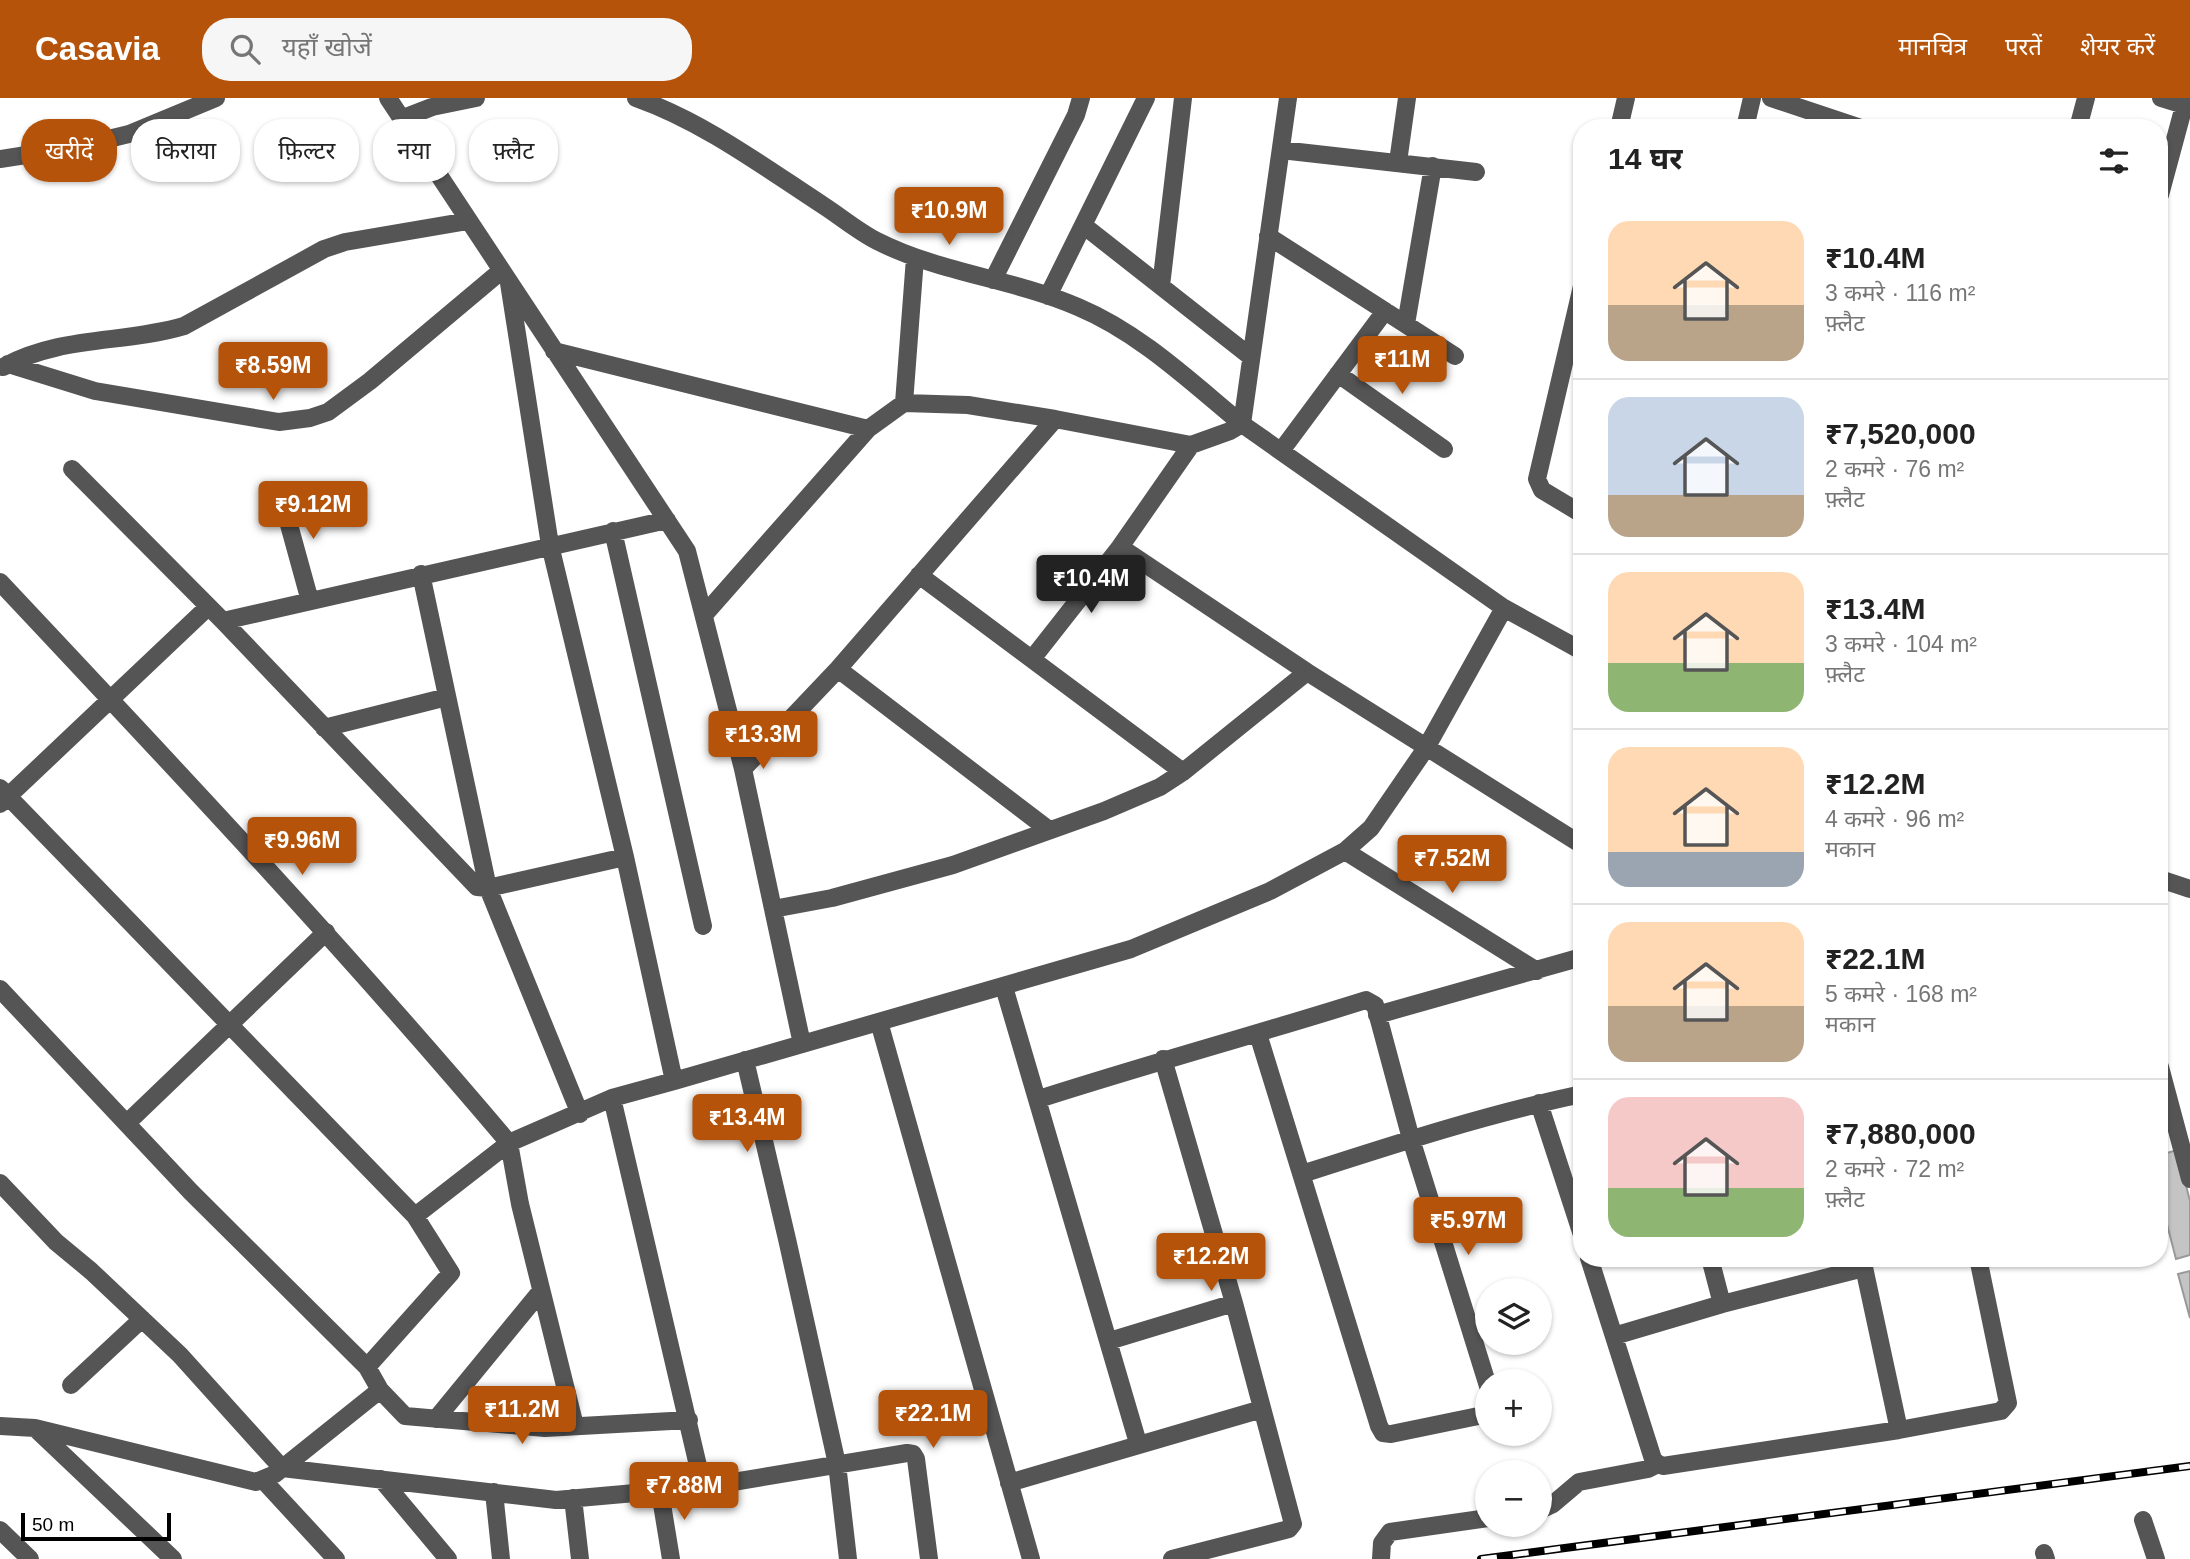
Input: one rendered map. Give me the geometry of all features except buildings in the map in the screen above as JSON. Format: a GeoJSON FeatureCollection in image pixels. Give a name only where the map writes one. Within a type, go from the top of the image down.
{"type":"FeatureCollection","features":[{"type":"Feature","properties":{"kind":"street"},"geometry":{"type":"LineString","coordinates":[[0,159],[71,148],[129,134],[216,98]]}},
{"type":"Feature","properties":{"kind":"street"},"geometry":{"type":"LineString","coordinates":[[388,98],[401,119],[432,107],[476,98]]}},
{"type":"Feature","properties":{"kind":"street"},"geometry":{"type":"LineString","coordinates":[[636,98],[695,124],[875,241],[915,258],[1048,296],[1108,322],[1147,347],[1242,424],[1504,608],[1573,646]]}},
{"type":"Feature","properties":{"kind":"street"},"geometry":{"type":"LineString","coordinates":[[993,280],[1070,127],[1081,98]]}},
{"type":"Feature","properties":{"kind":"street"},"geometry":{"type":"LineString","coordinates":[[1048,296],[1146,98]]}},
{"type":"Feature","properties":{"kind":"street"},"geometry":{"type":"LineString","coordinates":[[1161,286],[1183,98]]}},
{"type":"Feature","properties":{"kind":"street"},"geometry":{"type":"LineString","coordinates":[[1242,424],[1288,98]]}},
{"type":"Feature","properties":{"kind":"street"},"geometry":{"type":"LineString","coordinates":[[1398,162],[1407,98]]}},
{"type":"Feature","properties":{"kind":"street"},"geometry":{"type":"LineString","coordinates":[[1621,119],[1626,98]]}},
{"type":"Feature","properties":{"kind":"street"},"geometry":{"type":"LineString","coordinates":[[1747,119],[1752,98]]}},
{"type":"Feature","properties":{"kind":"street"},"geometry":{"type":"LineString","coordinates":[[1771,98],[1834,119]]}},
{"type":"Feature","properties":{"kind":"street"},"geometry":{"type":"LineString","coordinates":[[2080,119],[2086,98]]}},
{"type":"Feature","properties":{"kind":"street"},"geometry":{"type":"LineString","coordinates":[[2161,98],[2187,107],[2168,169]]}},
{"type":"Feature","properties":{"kind":"street"},"geometry":{"type":"LineString","coordinates":[[1281,150],[1476,172]]}},
{"type":"Feature","properties":{"kind":"street"},"geometry":{"type":"LineString","coordinates":[[1406,324],[1433,166]]}},
{"type":"Feature","properties":{"kind":"street"},"geometry":{"type":"LineString","coordinates":[[442,182],[687,551],[743,769],[802,1044]]}},
{"type":"Feature","properties":{"kind":"street"},"geometry":{"type":"LineString","coordinates":[[4,366],[67,343],[166,331],[184,326],[304,258],[345,242],[468,221]]}},
{"type":"Feature","properties":{"kind":"street"},"geometry":{"type":"LineString","coordinates":[[1083,225],[1251,357]]}},
{"type":"Feature","properties":{"kind":"street"},"geometry":{"type":"LineString","coordinates":[[1268,236],[1455,356]]}},
{"type":"Feature","properties":{"kind":"street"},"geometry":{"type":"LineString","coordinates":[[904,403],[915,258]]}},
{"type":"Feature","properties":{"kind":"street"},"geometry":{"type":"LineString","coordinates":[[4,366],[95,391],[279,422],[310,418],[328,412],[505,277]]}},
{"type":"Feature","properties":{"kind":"street"},"geometry":{"type":"LineString","coordinates":[[505,277],[550,545],[625,857],[674,1081]]}},
{"type":"Feature","properties":{"kind":"street"},"geometry":{"type":"LineString","coordinates":[[1281,451],[1385,311]]}},
{"type":"Feature","properties":{"kind":"street"},"geometry":{"type":"LineString","coordinates":[[1573,325],[1537,479],[1542,490],[1573,509]]}},
{"type":"Feature","properties":{"kind":"street"},"geometry":{"type":"LineString","coordinates":[[554,351],[868,429]]}},
{"type":"Feature","properties":{"kind":"street"},"geometry":{"type":"LineString","coordinates":[[1338,374],[1444,449]]}},
{"type":"Feature","properties":{"kind":"street"},"geometry":{"type":"LineString","coordinates":[[704,615],[868,429],[904,403],[968,405],[1191,445]]}},
{"type":"Feature","properties":{"kind":"street"},"geometry":{"type":"LineString","coordinates":[[743,769],[838,669],[1055,419]]}},
{"type":"Feature","properties":{"kind":"street"},"geometry":{"type":"LineString","coordinates":[[1032,659],[1120,547],[1191,445],[1242,424]]}},
{"type":"Feature","properties":{"kind":"street"},"geometry":{"type":"LineString","coordinates":[[72,469],[223,621],[477,887],[488,888],[625,857]]}},
{"type":"Feature","properties":{"kind":"street"},"geometry":{"type":"LineString","coordinates":[[280,492],[310,601]]}},
{"type":"Feature","properties":{"kind":"street"},"geometry":{"type":"LineString","coordinates":[[223,621],[667,520]]}},
{"type":"Feature","properties":{"kind":"street"},"geometry":{"type":"LineString","coordinates":[[614,531],[703,926]]}},
{"type":"Feature","properties":{"kind":"street"},"geometry":{"type":"LineString","coordinates":[[1120,547],[1307,672],[1573,839]]}},
{"type":"Feature","properties":{"kind":"street"},"geometry":{"type":"LineString","coordinates":[[421,574],[488,888],[580,1114]]}},
{"type":"Feature","properties":{"kind":"street"},"geometry":{"type":"LineString","coordinates":[[919,575],[1183,772]]}},
{"type":"Feature","properties":{"kind":"street"},"geometry":{"type":"LineString","coordinates":[[0,582],[326,932],[509,1143],[520,1204],[575,1426]]}},
{"type":"Feature","properties":{"kind":"street"},"geometry":{"type":"LineString","coordinates":[[208,607],[3,796],[415,1216],[451,1273],[367,1367]]}},
{"type":"Feature","properties":{"kind":"street"},"geometry":{"type":"LineString","coordinates":[[415,1216],[509,1143],[612,1098],[1131,949],[1270,891],[1345,851],[1371,828],[1426,748],[1504,608]]}},
{"type":"Feature","properties":{"kind":"street"},"geometry":{"type":"LineString","coordinates":[[838,669],[1049,830]]}},
{"type":"Feature","properties":{"kind":"street"},"geometry":{"type":"LineString","coordinates":[[773,909],[832,898],[953,865],[1160,787],[1183,772],[1307,672]]}},
{"type":"Feature","properties":{"kind":"street"},"geometry":{"type":"LineString","coordinates":[[324,728],[447,697]]}},
{"type":"Feature","properties":{"kind":"street"},"geometry":{"type":"LineString","coordinates":[[1345,851],[1537,971]]}},
{"type":"Feature","properties":{"kind":"street"},"geometry":{"type":"LineString","coordinates":[[2168,882],[2190,889]]}},
{"type":"Feature","properties":{"kind":"street"},"geometry":{"type":"LineString","coordinates":[[127,1123],[326,932]]}},
{"type":"Feature","properties":{"kind":"street"},"geometry":{"type":"LineString","coordinates":[[1377,1015],[1573,960]]}},
{"type":"Feature","properties":{"kind":"street"},"geometry":{"type":"LineString","coordinates":[[1004,986],[1138,1443]]}},
{"type":"Feature","properties":{"kind":"street"},"geometry":{"type":"LineString","coordinates":[[0,989],[191,1192],[367,1367],[380,1390],[405,1416],[545,1428],[689,1420]]}},
{"type":"Feature","properties":{"kind":"street"},"geometry":{"type":"LineString","coordinates":[[1039,1098],[1366,1000],[1375,1005],[1411,1139],[1483,1369]]}},
{"type":"Feature","properties":{"kind":"street"},"geometry":{"type":"LineString","coordinates":[[879,1022],[1031,1559]]}},
{"type":"Feature","properties":{"kind":"street"},"geometry":{"type":"LineString","coordinates":[[1258,1034],[1379,1426],[1383,1433],[1391,1434],[1475,1417]]}},
{"type":"Feature","properties":{"kind":"street"},"geometry":{"type":"LineString","coordinates":[[1163,1059],[1234,1303],[1293,1524],[1289,1528],[1171,1559]]}},
{"type":"Feature","properties":{"kind":"street"},"geometry":{"type":"LineString","coordinates":[[745,1060],[837,1464],[848,1559]]}},
{"type":"Feature","properties":{"kind":"street"},"geometry":{"type":"LineString","coordinates":[[1302,1174],[1411,1139],[1573,1096]]}},
{"type":"Feature","properties":{"kind":"street"},"geometry":{"type":"LineString","coordinates":[[2168,1097],[2190,1179]]}},
{"type":"Feature","properties":{"kind":"street"},"geometry":{"type":"LineString","coordinates":[[612,1098],[704,1487]]}},
{"type":"Feature","properties":{"kind":"street"},"geometry":{"type":"LineString","coordinates":[[1539,1103],[1573,1207]]}},
{"type":"Feature","properties":{"kind":"street"},"geometry":{"type":"LineString","coordinates":[[0,1183],[57,1242],[180,1355],[282,1468],[556,1500],[704,1487],[907,1453],[913,1454],[916,1459],[929,1559]]}},
{"type":"Feature","properties":{"kind":"street"},"geometry":{"type":"LineString","coordinates":[[1592,1267],[1653,1459],[1658,1465]]}},
{"type":"Feature","properties":{"kind":"street"},"geometry":{"type":"LineString","coordinates":[[1712,1267],[1722,1304]]}},
{"type":"Feature","properties":{"kind":"street"},"geometry":{"type":"LineString","coordinates":[[1614,1336],[1849,1267]]}},
{"type":"Feature","properties":{"kind":"street"},"geometry":{"type":"LineString","coordinates":[[1864,1267],[1899,1430]]}},
{"type":"Feature","properties":{"kind":"street"},"geometry":{"type":"LineString","coordinates":[[1552,1504],[1579,1482],[1658,1465],[1899,1430],[2001,1411],[2008,1403],[1980,1267]]}},
{"type":"Feature","properties":{"kind":"street"},"geometry":{"type":"LineString","coordinates":[[436,1419],[541,1291]]}},
{"type":"Feature","properties":{"kind":"street"},"geometry":{"type":"LineString","coordinates":[[1109,1341],[1234,1303]]}},
{"type":"Feature","properties":{"kind":"street"},"geometry":{"type":"LineString","coordinates":[[71,1385],[142,1319]]}},
{"type":"Feature","properties":{"kind":"street"},"geometry":{"type":"LineString","coordinates":[[0,1426],[35,1428],[256,1482],[282,1468],[380,1390]]}},
{"type":"Feature","properties":{"kind":"street"},"geometry":{"type":"LineString","coordinates":[[1009,1482],[1262,1409]]}},
{"type":"Feature","properties":{"kind":"street"},"geometry":{"type":"LineString","coordinates":[[35,1428],[173,1559]]}},
{"type":"Feature","properties":{"kind":"street"},"geometry":{"type":"LineString","coordinates":[[381,1479],[448,1559]]}},
{"type":"Feature","properties":{"kind":"street"},"geometry":{"type":"LineString","coordinates":[[263,1480],[336,1559]]}},
{"type":"Feature","properties":{"kind":"street"},"geometry":{"type":"LineString","coordinates":[[494,1492],[501,1559]]}},
{"type":"Feature","properties":{"kind":"street"},"geometry":{"type":"LineString","coordinates":[[660,1492],[671,1559]]}},
{"type":"Feature","properties":{"kind":"street"},"geometry":{"type":"LineString","coordinates":[[573,1498],[580,1559]]}},
{"type":"Feature","properties":{"kind":"street"},"geometry":{"type":"LineString","coordinates":[[1381,1559],[1382,1543],[1391,1532],[1475,1520]]}},
{"type":"Feature","properties":{"kind":"street"},"geometry":{"type":"LineString","coordinates":[[2143,1520],[2156,1559]]}},
{"type":"Feature","properties":{"kind":"street"},"geometry":{"type":"LineString","coordinates":[[0,1530],[30,1559]]}},
{"type":"Feature","properties":{"kind":"railway"},"geometry":{"type":"LineString","coordinates":[[1481,1559],[2190,1466]]}}]}
